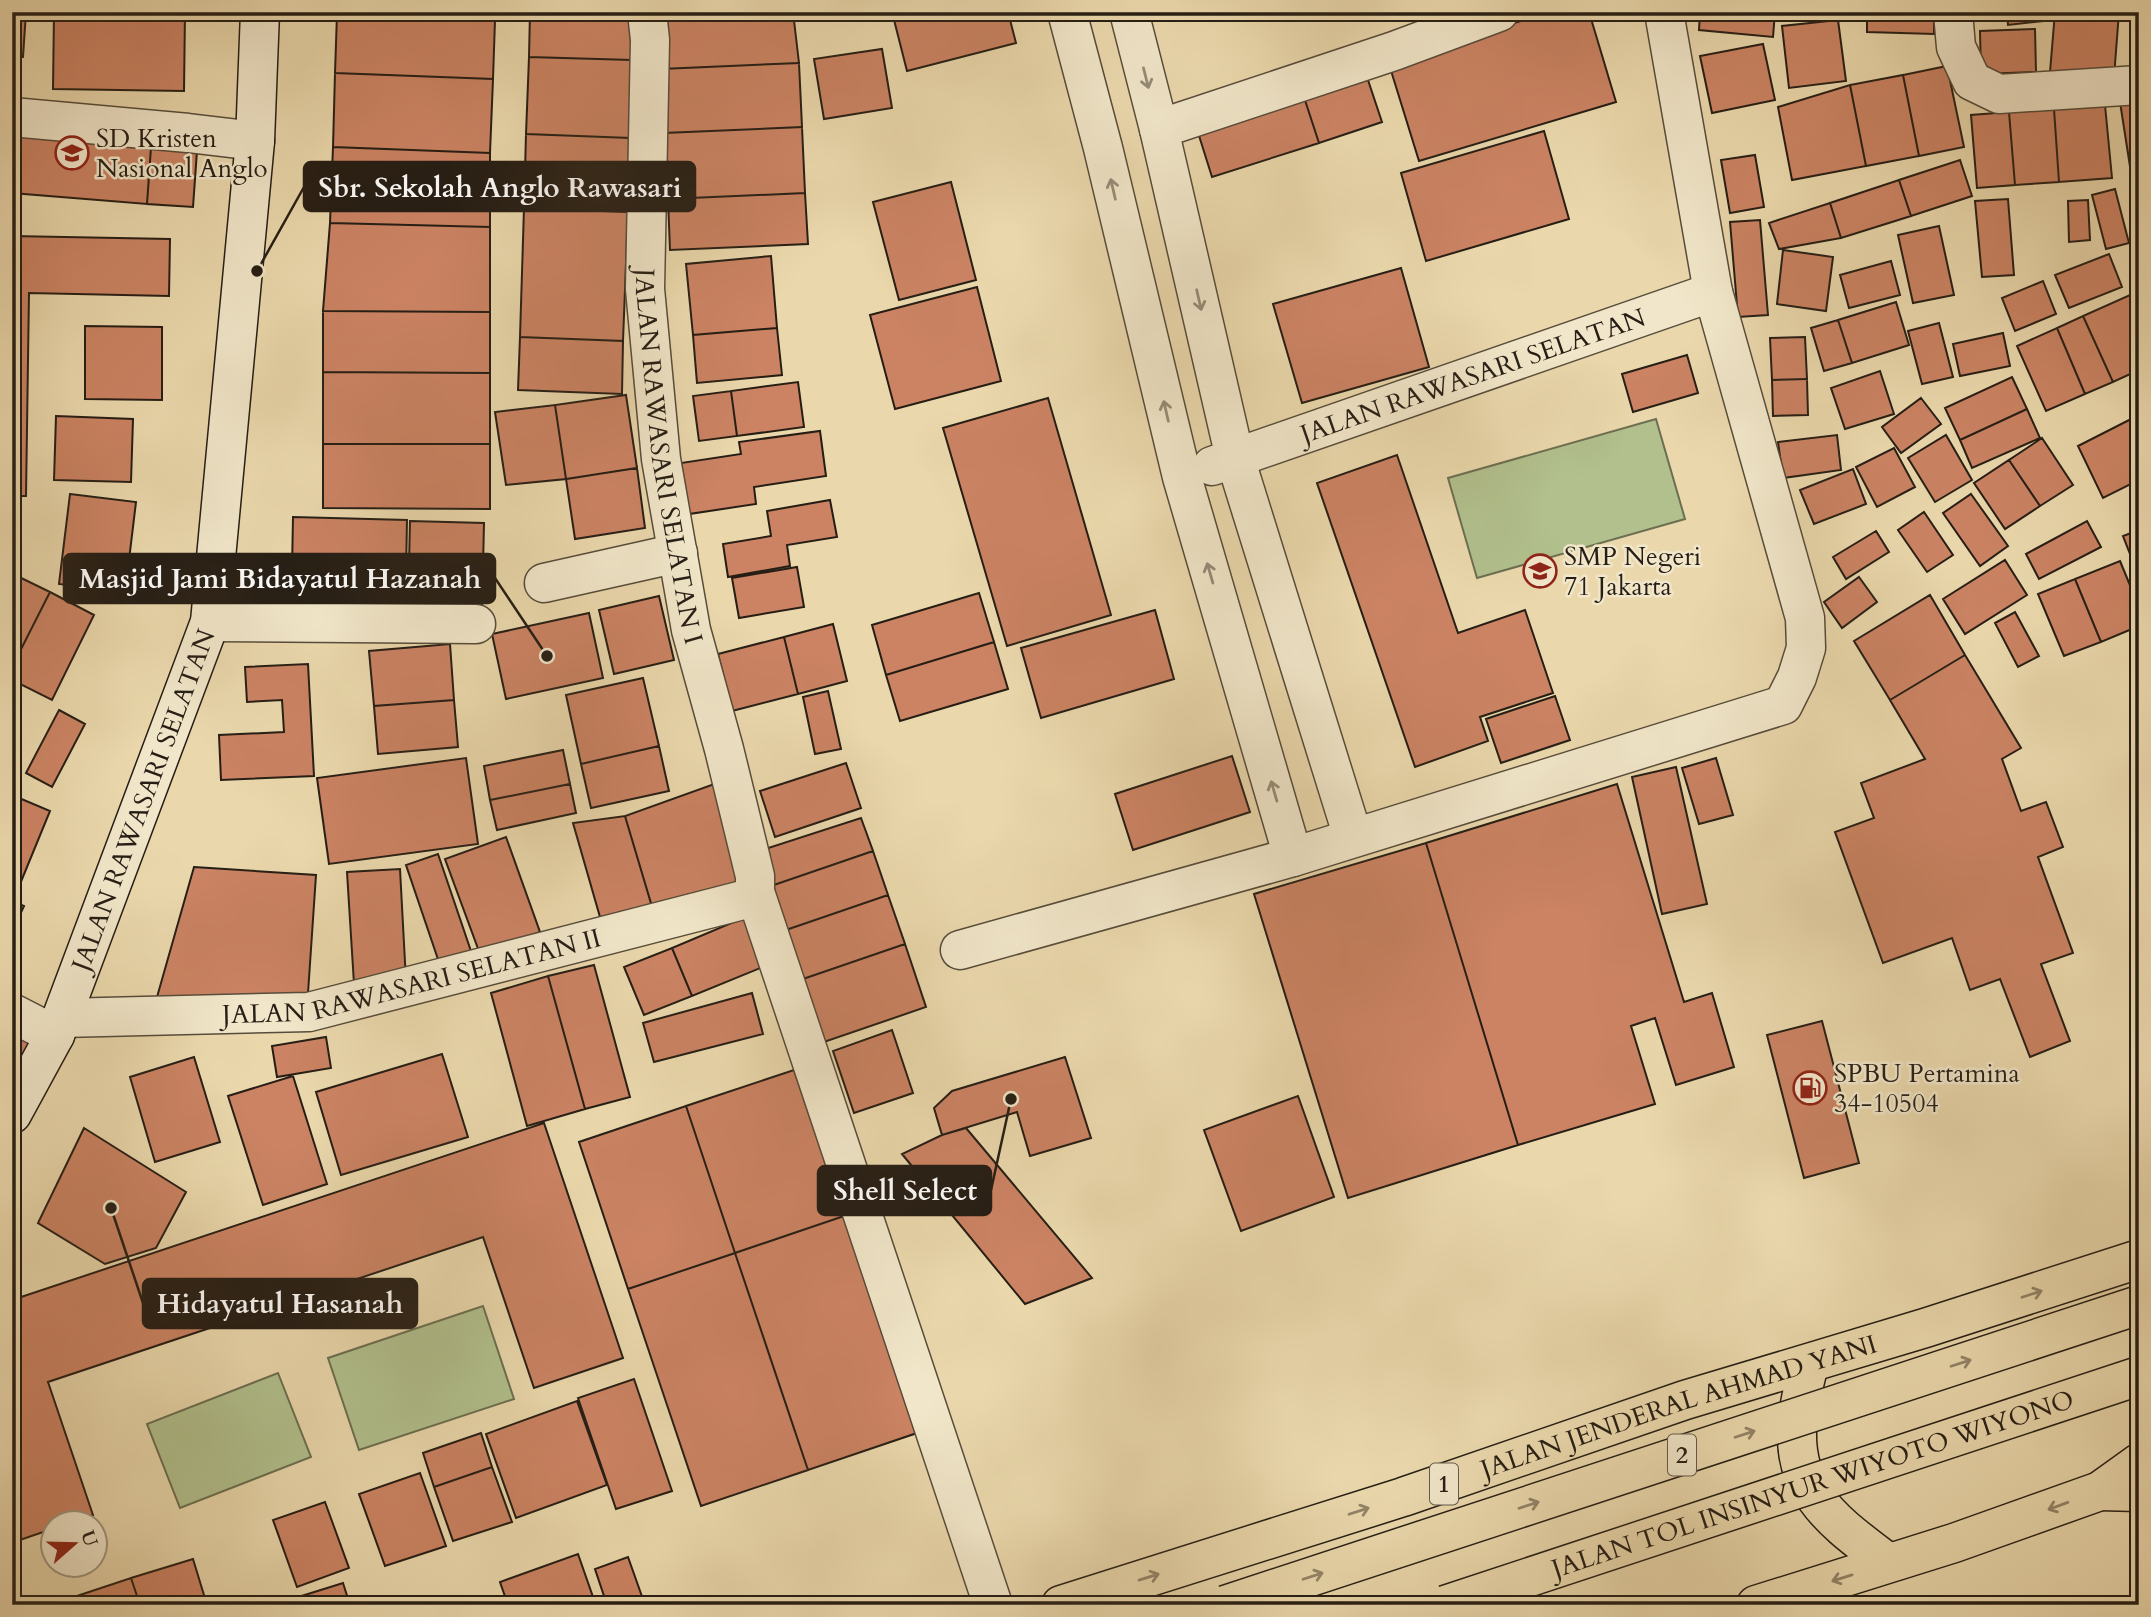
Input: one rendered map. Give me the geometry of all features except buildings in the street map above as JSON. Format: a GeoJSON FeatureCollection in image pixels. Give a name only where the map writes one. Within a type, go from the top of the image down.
{"type":"FeatureCollection","features":[{"type":"Feature","properties":{"kind":"highway","name":"JALAN JENDERAL AHMAD YANI"},"geometry":{"type":"LineString","coordinates":[[1061,1605],[1416,1493],[1685,1400],[1925,1328],[2139,1259]]}},
{"type":"Feature","properties":{"kind":"highway","name":"2"},"geometry":{"type":"LineString","coordinates":[[1225,1605],[2139,1305]]}},
{"type":"Feature","properties":{"kind":"highway"},"geometry":{"type":"LineString","coordinates":[[1809,1364],[1798,1416],[1797,1448],[1802,1472],[1814,1496],[1836,1523],[1888,1563]]}},
{"type":"Feature","properties":{"kind":"highway","name":"JALAN TOL INSINYUR WIYOTO WIYONO"},"geometry":{"type":"LineString","coordinates":[[1445,1605],[2139,1376]]}},
{"type":"Feature","properties":{"kind":"highway"},"geometry":{"type":"LineString","coordinates":[[1756,1605],[1954,1544],[2100,1491],[2139,1463]]}},
{"type":"Feature","properties":{"kind":"highway"},"geometry":{"type":"LineString","coordinates":[[2100,1491],[2139,1492]]}},
{"type":"Feature","properties":{"kind":"street","name":"JALAN RAWASARI SELATAN"},"geometry":{"type":"LineString","coordinates":[[12,1114],[58,1026],[211,622],[255,141],[260,12]]}},
{"type":"Feature","properties":{"kind":"street","name":"JALAN RAWASARI SELATAN I"},"geometry":{"type":"LineString","coordinates":[[647,12],[650,40],[645,289],[662,459],[691,630],[724,749],[755,876],[755,892],[993,1605]]}},
{"type":"Feature","properties":{"kind":"street"},"geometry":{"type":"LineString","coordinates":[[1067,12],[1103,148],[1182,477],[1293,857]]}},
{"type":"Feature","properties":{"kind":"street"},"geometry":{"type":"LineString","coordinates":[[1129,12],[1235,457],[1353,837]]}},
{"type":"Feature","properties":{"kind":"street"},"geometry":{"type":"LineString","coordinates":[[1159,129],[1394,51],[1499,12]]}},
{"type":"Feature","properties":{"kind":"street"},"geometry":{"type":"LineString","coordinates":[[960,950],[1293,857],[1783,705],[1797,677],[1806,648],[1805,618],[1713,292],[1664,12]]}},
{"type":"Feature","properties":{"kind":"street"},"geometry":{"type":"LineString","coordinates":[[1953,12],[1956,47],[1972,80],[1999,94],[2139,85]]}},
{"type":"Feature","properties":{"kind":"street"},"geometry":{"type":"LineString","coordinates":[[12,117],[255,141]]}},
{"type":"Feature","properties":{"kind":"street","name":"JALAN RAWASARI SELATAN"},"geometry":{"type":"LineString","coordinates":[[1182,477],[1713,292]]}},
{"type":"Feature","properties":{"kind":"street"},"geometry":{"type":"LineString","coordinates":[[544,583],[678,553]]}},
{"type":"Feature","properties":{"kind":"street"},"geometry":{"type":"LineString","coordinates":[[211,622],[476,624]]}},
{"type":"Feature","properties":{"kind":"street","name":"JALAN RAWASARI SELATAN II"},"geometry":{"type":"LineString","coordinates":[[58,1026],[309,1012],[743,900],[755,892]]}},
{"type":"Feature","properties":{"kind":"street"},"geometry":{"type":"LineString","coordinates":[[12,1013],[58,1026]]}},
{"type":"Feature","properties":{"kind":"green space"},"geometry":{"type":"Polygon","coordinates":[[[1656,419],[1685,519],[1477,578],[1448,478],[1656,419]]]}},
{"type":"Feature","properties":{"kind":"green space"},"geometry":{"type":"Polygon","coordinates":[[[483,1306],[514,1399],[359,1450],[328,1358],[483,1306]]]}},
{"type":"Feature","properties":{"kind":"green space"},"geometry":{"type":"Polygon","coordinates":[[[278,1373],[311,1457],[180,1508],[147,1424],[278,1373]]]}},
{"type":"Feature","properties":{"kind":"place","name":"SD Kristen Nasional Anglo"},"geometry":{"type":"Point","coordinates":[72,153]}},
{"type":"Feature","properties":{"kind":"place","name":"Sbr. Sekolah Anglo Rawasari"},"geometry":{"type":"Point","coordinates":[257,271]}},
{"type":"Feature","properties":{"kind":"place","name":"SMP Negeri 71 Jakarta"},"geometry":{"type":"Point","coordinates":[1540,571]}},
{"type":"Feature","properties":{"kind":"place","name":"Masjid Jami Bidayatul Hazanah"},"geometry":{"type":"Point","coordinates":[547,656]}},
{"type":"Feature","properties":{"kind":"place","name":"SPBU Pertamina 34-10504"},"geometry":{"type":"Point","coordinates":[1810,1088]}},
{"type":"Feature","properties":{"kind":"place","name":"Shell Select"},"geometry":{"type":"Point","coordinates":[1011,1099]}},
{"type":"Feature","properties":{"kind":"place","name":"Hidayatul Hasanah"},"geometry":{"type":"Point","coordinates":[111,1208]}}]}
